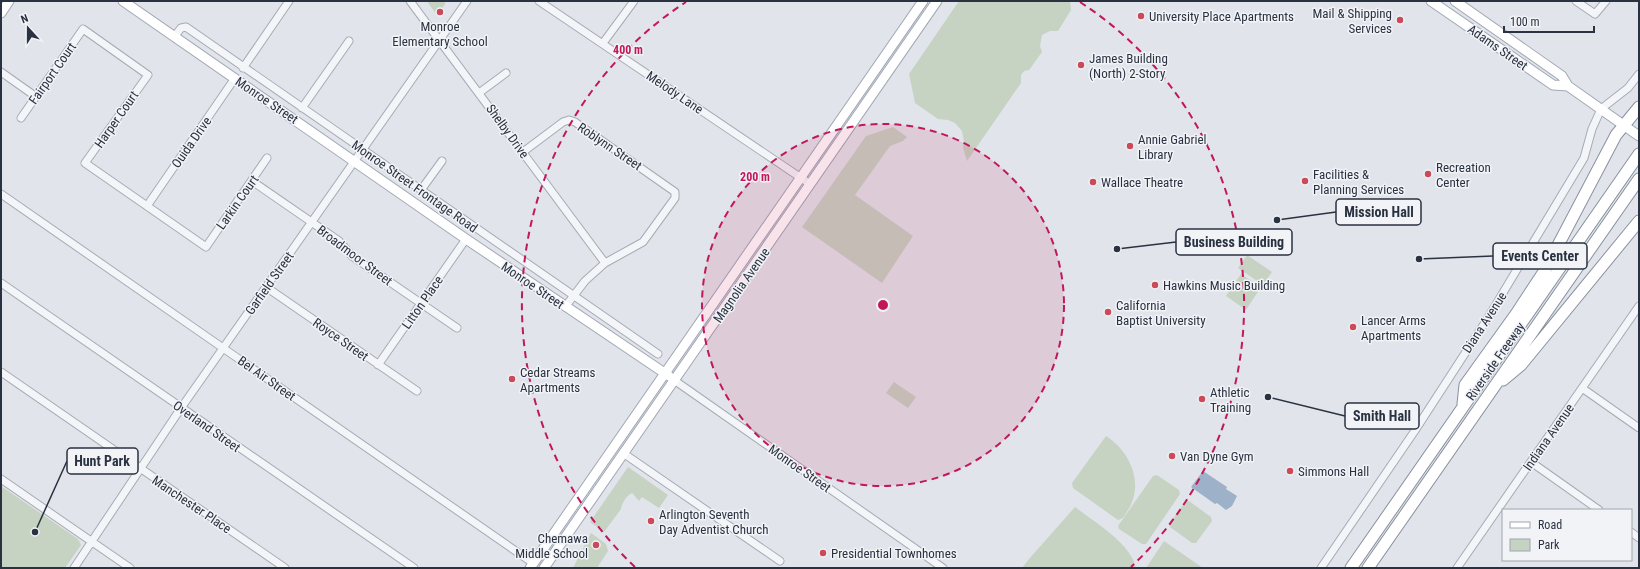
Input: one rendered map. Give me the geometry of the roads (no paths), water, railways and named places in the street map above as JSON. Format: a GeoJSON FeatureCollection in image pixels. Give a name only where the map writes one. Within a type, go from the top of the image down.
{"type":"FeatureCollection","features":[{"type":"Feature","properties":{"kind":"highway"},"geometry":{"type":"LineString","coordinates":[[1463,407],[1465,385],[1516,314],[1545,270],[1616,135],[1639,107]]}},
{"type":"Feature","properties":{"kind":"highway","name":"Riverside Freeway"},"geometry":{"type":"LineString","coordinates":[[1351,568],[1639,154]]}},
{"type":"Feature","properties":{"kind":"highway","name":"Riverside Freeway"},"geometry":{"type":"LineString","coordinates":[[1368,568],[1639,179]]}},
{"type":"Feature","properties":{"kind":"highway"},"geometry":{"type":"LineString","coordinates":[[1493,388],[1521,365],[1639,221]]}},
{"type":"Feature","properties":{"kind":"main road"},"geometry":{"type":"LineString","coordinates":[[1,13],[9,1]]}},
{"type":"Feature","properties":{"kind":"main road","name":"Monroe Street"},"geometry":{"type":"LineString","coordinates":[[123,1],[466,239],[674,380]]}},
{"type":"Feature","properties":{"kind":"main road","name":"Magnolia Avenue"},"geometry":{"type":"LineString","coordinates":[[532,566],[923,1]]}},
{"type":"Feature","properties":{"kind":"main road","name":"Adams Street"},"geometry":{"type":"LineString","coordinates":[[1431,1],[1553,85],[1568,86]]}},
{"type":"Feature","properties":{"kind":"main road","name":"Magnolia Avenue"},"geometry":{"type":"LineString","coordinates":[[544,568],[810,184],[933,2]]}},
{"type":"Feature","properties":{"kind":"main road","name":"Adams Street"},"geometry":{"type":"LineString","coordinates":[[1458,2],[1562,76],[1568,86],[1639,136]]}},
{"type":"Feature","properties":{"kind":"street"},"geometry":{"type":"LineString","coordinates":[[243,68],[289,1]]}},
{"type":"Feature","properties":{"kind":"street","name":"Shelby Drive"},"geometry":{"type":"LineString","coordinates":[[410,1],[605,262]]}},
{"type":"Feature","properties":{"kind":"street","name":"Garfield Street"},"geometry":{"type":"LineString","coordinates":[[74,568],[181,408],[438,40],[467,1]]}},
{"type":"Feature","properties":{"kind":"street","name":"Melody Lane"},"geometry":{"type":"LineString","coordinates":[[539,1],[810,184]]}},
{"type":"Feature","properties":{"kind":"street"},"geometry":{"type":"LineString","coordinates":[[603,43],[634,1]]}},
{"type":"Feature","properties":{"kind":"street"},"geometry":{"type":"LineString","coordinates":[[1576,1],[1595,14],[1606,1]]}},
{"type":"Feature","properties":{"kind":"street","name":"Monroe Street Frontage Road"},"geometry":{"type":"LineString","coordinates":[[174,37],[181,28],[186,27],[243,68],[658,354]]}},
{"type":"Feature","properties":{"kind":"street","name":"Harper Court"},"geometry":{"type":"LineString","coordinates":[[83,28],[148,75],[85,163],[147,206]]}},
{"type":"Feature","properties":{"kind":"street","name":"Fairport Court"},"geometry":{"type":"LineString","coordinates":[[21,118],[83,28]]}},
{"type":"Feature","properties":{"kind":"street"},"geometry":{"type":"LineString","coordinates":[[302,108],[349,41]]}},
{"type":"Feature","properties":{"kind":"street"},"geometry":{"type":"LineString","coordinates":[[1,72],[35,96]]}},
{"type":"Feature","properties":{"kind":"street"},"geometry":{"type":"LineString","coordinates":[[479,93],[506,73]]}},
{"type":"Feature","properties":{"kind":"street","name":"Diana Avenue"},"geometry":{"type":"LineString","coordinates":[[1321,568],[1414,432],[1486,321],[1584,158],[1592,129],[1601,109],[1628,88],[1639,74]]}},
{"type":"Feature","properties":{"kind":"street","name":"Ouida Drive"},"geometry":{"type":"LineString","coordinates":[[147,206],[235,78]]}},
{"type":"Feature","properties":{"kind":"street","name":"Roblynn Street"},"geometry":{"type":"LineString","coordinates":[[523,152],[563,122],[569,120],[575,122],[675,192],[675,198],[643,242],[605,262]]}},
{"type":"Feature","properties":{"kind":"street","name":"Larkin Court"},"geometry":{"type":"LineString","coordinates":[[147,206],[206,247],[267,158]]}},
{"type":"Feature","properties":{"kind":"street"},"geometry":{"type":"LineString","coordinates":[[421,190],[442,161]]}},
{"type":"Feature","properties":{"kind":"street","name":"Broadmoor Street"},"geometry":{"type":"LineString","coordinates":[[252,181],[339,241],[352,256],[457,328]]}},
{"type":"Feature","properties":{"kind":"street","name":"Bel Air Street"},"geometry":{"type":"LineString","coordinates":[[1,194],[224,348],[532,566]]}},
{"type":"Feature","properties":{"kind":"street","name":"Litton Place"},"geometry":{"type":"LineString","coordinates":[[378,365],[466,239]]}},
{"type":"Feature","properties":{"kind":"street"},"geometry":{"type":"LineString","coordinates":[[565,307],[585,281],[605,262]]}},
{"type":"Feature","properties":{"kind":"street","name":"Overland Street"},"geometry":{"type":"LineString","coordinates":[[1,283],[404,565],[414,568]]}},
{"type":"Feature","properties":{"kind":"street","name":"Royce Street"},"geometry":{"type":"LineString","coordinates":[[266,287],[417,391]]}},
{"type":"Feature","properties":{"kind":"street","name":"Indiana Avenue"},"geometry":{"type":"LineString","coordinates":[[1457,568],[1639,306]]}},
{"type":"Feature","properties":{"kind":"street","name":"Manchester Place"},"geometry":{"type":"LineString","coordinates":[[1,372],[285,568]]}},
{"type":"Feature","properties":{"kind":"street","name":"Monroe Street"},"geometry":{"type":"LineString","coordinates":[[674,380],[943,568]]}},
{"type":"Feature","properties":{"kind":"street"},"geometry":{"type":"LineString","coordinates":[[1582,388],[1639,428]]}},
{"type":"Feature","properties":{"kind":"street"},"geometry":{"type":"LineString","coordinates":[[623,453],[780,561]]}},
{"type":"Feature","properties":{"kind":"street"},"geometry":{"type":"LineString","coordinates":[[1531,462],[1598,509]]}},
{"type":"Feature","properties":{"kind":"street"},"geometry":{"type":"LineString","coordinates":[[1,479],[130,568]]}},
{"type":"Feature","properties":{"kind":"water"},"geometry":{"type":"Polygon","coordinates":[[[1203,471],[1227,487],[1226,489],[1237,496],[1232,506],[1226,510],[1191,487],[1203,471]]]}},
{"type":"Feature","properties":{"kind":"place","name":"Monroe Elementary School"},"geometry":{"type":"Point","coordinates":[440,12]}},
{"type":"Feature","properties":{"kind":"place","name":"University Place Apartments"},"geometry":{"type":"Point","coordinates":[1141,16]}},
{"type":"Feature","properties":{"kind":"place","name":"Mail & Shipping Services"},"geometry":{"type":"Point","coordinates":[1400,20]}},
{"type":"Feature","properties":{"kind":"place","name":"James Building (North) 2-Story"},"geometry":{"type":"Point","coordinates":[1081,65]}},
{"type":"Feature","properties":{"kind":"place","name":"Annie Gabriel Library"},"geometry":{"type":"Point","coordinates":[1130,146]}},
{"type":"Feature","properties":{"kind":"place","name":"Recreation Center"},"geometry":{"type":"Point","coordinates":[1428,174]}},
{"type":"Feature","properties":{"kind":"place","name":"Facilities & Planning Services"},"geometry":{"type":"Point","coordinates":[1305,181]}},
{"type":"Feature","properties":{"kind":"place","name":"Wallace Theatre"},"geometry":{"type":"Point","coordinates":[1093,182]}},
{"type":"Feature","properties":{"kind":"place","name":"Mission Hall"},"geometry":{"type":"Point","coordinates":[1277,220]}},
{"type":"Feature","properties":{"kind":"place","name":"Business Building"},"geometry":{"type":"Point","coordinates":[1117,249]}},
{"type":"Feature","properties":{"kind":"place","name":"Events Center"},"geometry":{"type":"Point","coordinates":[1419,259]}},
{"type":"Feature","properties":{"kind":"place","name":"Hawkins Music Building"},"geometry":{"type":"Point","coordinates":[1155,285]}},
{"type":"Feature","properties":{"kind":"place","name":"California Baptist University"},"geometry":{"type":"Point","coordinates":[1108,312]}},
{"type":"Feature","properties":{"kind":"place","name":"Lancer Arms Apartments"},"geometry":{"type":"Point","coordinates":[1353,327]}},
{"type":"Feature","properties":{"kind":"place","name":"Cedar Streams Apartments"},"geometry":{"type":"Point","coordinates":[512,379]}},
{"type":"Feature","properties":{"kind":"place","name":"Smith Hall"},"geometry":{"type":"Point","coordinates":[1268,397]}},
{"type":"Feature","properties":{"kind":"place","name":"Athletic Training"},"geometry":{"type":"Point","coordinates":[1202,399]}},
{"type":"Feature","properties":{"kind":"place","name":"Van Dyne Gym"},"geometry":{"type":"Point","coordinates":[1172,456]}},
{"type":"Feature","properties":{"kind":"place","name":"Simmons Hall"},"geometry":{"type":"Point","coordinates":[1290,471]}},
{"type":"Feature","properties":{"kind":"place","name":"Arlington Seventh Day Adventist Church"},"geometry":{"type":"Point","coordinates":[651,521]}},
{"type":"Feature","properties":{"kind":"place","name":"Hunt Park"},"geometry":{"type":"Point","coordinates":[35,532]}},
{"type":"Feature","properties":{"kind":"place","name":"Chemawa Middle School"},"geometry":{"type":"Point","coordinates":[596,545]}},
{"type":"Feature","properties":{"kind":"place","name":"Presidential Townhomes"},"geometry":{"type":"Point","coordinates":[823,553]}}]}
